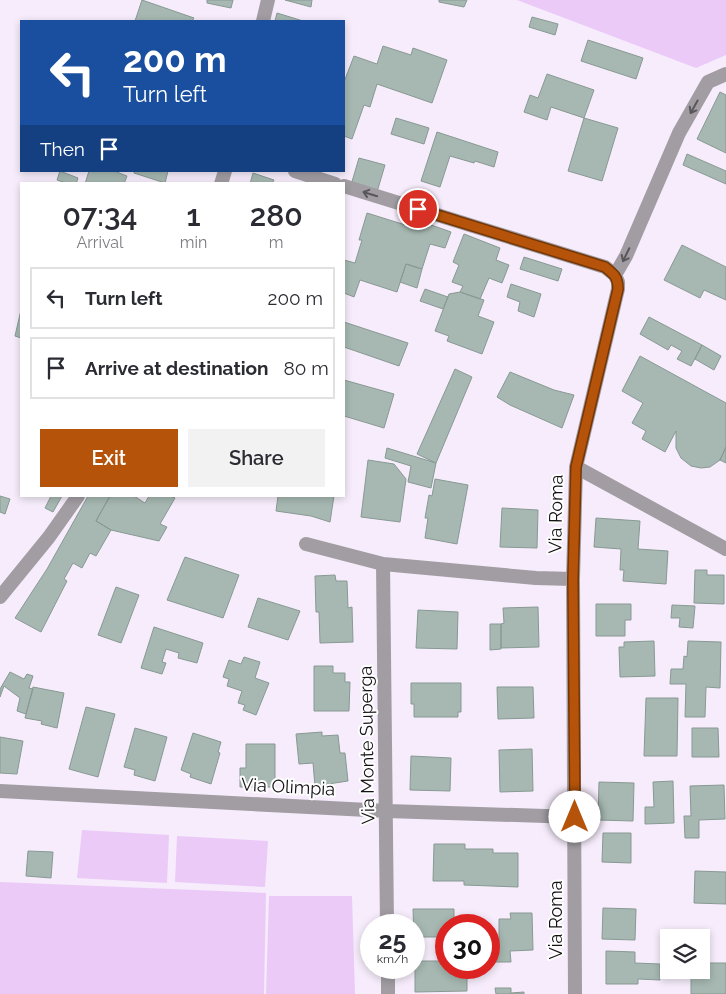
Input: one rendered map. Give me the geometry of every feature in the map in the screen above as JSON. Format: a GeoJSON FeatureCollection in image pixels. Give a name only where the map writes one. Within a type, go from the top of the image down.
{"type":"FeatureCollection","features":[{"type":"Feature","properties":{"kind":"street"},"geometry":{"type":"LineString","coordinates":[[263,20],[268,0]]}},
{"type":"Feature","properties":{"kind":"street"},"geometry":{"type":"LineString","coordinates":[[345,186],[605,267],[615,275],[626,256],[679,133],[708,82],[726,74]]}},
{"type":"Feature","properties":{"kind":"street"},"geometry":{"type":"LineString","coordinates":[[298,172],[329,182]]}},
{"type":"Feature","properties":{"kind":"street","name":"Via Roma"},"geometry":{"type":"LineString","coordinates":[[574,994],[573,579],[576,467],[618,289],[615,275]]}},
{"type":"Feature","properties":{"kind":"street"},"geometry":{"type":"LineString","coordinates":[[576,467],[726,549]]}},
{"type":"Feature","properties":{"kind":"street"},"geometry":{"type":"LineString","coordinates":[[0,597],[49,537],[77,497]]}},
{"type":"Feature","properties":{"kind":"street"},"geometry":{"type":"LineString","coordinates":[[306,544],[383,564],[536,578],[573,579]]}},
{"type":"Feature","properties":{"kind":"street","name":"Via Monte Superga"},"geometry":{"type":"LineString","coordinates":[[383,564],[387,914]]}},
{"type":"Feature","properties":{"kind":"street","name":"Via Olimpia"},"geometry":{"type":"LineString","coordinates":[[0,791],[387,811],[575,817]]}},
{"type":"Feature","properties":{"kind":"street"},"geometry":{"type":"LineString","coordinates":[[388,979],[388,994]]}},
{"type":"Feature","properties":{"kind":"shaded area"},"geometry":{"type":"Polygon","coordinates":[[[517,0],[726,0],[726,55],[696,68],[517,0]]]}},
{"type":"Feature","properties":{"kind":"shaded area"},"geometry":{"type":"Polygon","coordinates":[[[82,830],[169,835],[167,883],[77,878],[82,830]]]}},
{"type":"Feature","properties":{"kind":"shaded area"},"geometry":{"type":"Polygon","coordinates":[[[177,836],[268,841],[265,887],[175,882],[177,836]]]}},
{"type":"Feature","properties":{"kind":"shaded area"},"geometry":{"type":"Polygon","coordinates":[[[0,882],[266,893],[264,994],[0,994],[0,882]]]}},
{"type":"Feature","properties":{"kind":"shaded area"},"geometry":{"type":"Polygon","coordinates":[[[269,896],[352,896],[355,994],[266,994],[269,896]]]}},
{"type":"Feature","properties":{"kind":"building"},"geometry":{"type":"Polygon","coordinates":[[[142,0],[194,18],[193,20],[135,20],[142,0]]]}},
{"type":"Feature","properties":{"kind":"building"},"geometry":{"type":"Polygon","coordinates":[[[207,0],[233,0],[231,8],[207,3],[207,0]]]}},
{"type":"Feature","properties":{"kind":"building"},"geometry":{"type":"Polygon","coordinates":[[[285,0],[312,0],[311,7],[285,0]]]}},
{"type":"Feature","properties":{"kind":"building"},"geometry":{"type":"Polygon","coordinates":[[[439,0],[467,0],[464,7],[439,2],[439,0]]]}},
{"type":"Feature","properties":{"kind":"building"},"geometry":{"type":"Polygon","coordinates":[[[277,13],[300,20],[275,20],[277,13]]]}},
{"type":"Feature","properties":{"kind":"building"},"geometry":{"type":"Polygon","coordinates":[[[532,17],[558,24],[555,35],[529,27],[532,17]]]}},
{"type":"Feature","properties":{"kind":"building"},"geometry":{"type":"Polygon","coordinates":[[[588,40],[643,58],[636,79],[581,61],[588,40]]]}},
{"type":"Feature","properties":{"kind":"building"},"geometry":{"type":"Polygon","coordinates":[[[383,46],[411,55],[413,48],[447,60],[432,103],[377,84],[370,107],[364,105],[352,139],[345,136],[345,79],[354,56],[377,64],[383,46]]]}},
{"type":"Feature","properties":{"kind":"building"},"geometry":{"type":"Polygon","coordinates":[[[547,74],[594,90],[584,118],[551,107],[547,120],[524,112],[530,95],[538,98],[547,74]]]}},
{"type":"Feature","properties":{"kind":"building"},"geometry":{"type":"Polygon","coordinates":[[[720,92],[726,95],[726,153],[697,139],[720,92]]]}},
{"type":"Feature","properties":{"kind":"building"},"geometry":{"type":"Polygon","coordinates":[[[396,118],[429,128],[424,144],[391,134],[396,118]]]}},
{"type":"Feature","properties":{"kind":"building"},"geometry":{"type":"Polygon","coordinates":[[[584,118],[618,128],[602,181],[568,171],[584,118]]]}},
{"type":"Feature","properties":{"kind":"building"},"geometry":{"type":"Polygon","coordinates":[[[437,132],[498,152],[494,167],[450,156],[440,187],[421,181],[437,132]]]}},
{"type":"Feature","properties":{"kind":"building"},"geometry":{"type":"Polygon","coordinates":[[[687,154],[726,171],[726,184],[683,165],[687,154]]]}},
{"type":"Feature","properties":{"kind":"building"},"geometry":{"type":"Polygon","coordinates":[[[359,158],[385,165],[377,192],[351,185],[359,158]]]}},
{"type":"Feature","properties":{"kind":"building"},"geometry":{"type":"Polygon","coordinates":[[[60,172],[78,178],[77,182],[57,180],[60,172]]]}},
{"type":"Feature","properties":{"kind":"building"},"geometry":{"type":"Polygon","coordinates":[[[89,172],[117,172],[127,176],[125,182],[86,182],[89,172]]]}},
{"type":"Feature","properties":{"kind":"building"},"geometry":{"type":"Polygon","coordinates":[[[134,172],[168,172],[165,182],[134,172]]]}},
{"type":"Feature","properties":{"kind":"building"},"geometry":{"type":"Polygon","coordinates":[[[253,173],[274,180],[273,182],[251,182],[253,173]]]}},
{"type":"Feature","properties":{"kind":"building"},"geometry":{"type":"Polygon","coordinates":[[[367,213],[415,228],[417,220],[451,232],[445,248],[430,244],[422,269],[406,264],[397,292],[360,280],[354,297],[345,293],[345,260],[355,263],[362,240],[359,240],[367,213]]]}},
{"type":"Feature","properties":{"kind":"building"},"geometry":{"type":"Polygon","coordinates":[[[464,234],[500,248],[496,260],[509,265],[502,283],[489,278],[480,299],[460,292],[463,286],[452,282],[459,265],[453,262],[464,234]]]}},
{"type":"Feature","properties":{"kind":"building"},"geometry":{"type":"Polygon","coordinates":[[[682,245],[726,267],[726,300],[704,290],[700,298],[664,280],[682,245]]]}},
{"type":"Feature","properties":{"kind":"building"},"geometry":{"type":"Polygon","coordinates":[[[524,257],[562,269],[558,281],[520,269],[524,257]]]}},
{"type":"Feature","properties":{"kind":"building"},"geometry":{"type":"Polygon","coordinates":[[[406,264],[422,269],[417,288],[400,282],[406,264]]]}},
{"type":"Feature","properties":{"kind":"building"},"geometry":{"type":"Polygon","coordinates":[[[511,284],[541,294],[534,317],[518,311],[520,302],[507,297],[511,284]]]}},
{"type":"Feature","properties":{"kind":"building"},"geometry":{"type":"Polygon","coordinates":[[[425,289],[448,297],[443,309],[420,301],[425,289]]]}},
{"type":"Feature","properties":{"kind":"building"},"geometry":{"type":"Polygon","coordinates":[[[460,292],[484,300],[478,316],[494,322],[482,354],[447,341],[449,336],[435,331],[449,294],[460,292]]]}},
{"type":"Feature","properties":{"kind":"building"},"geometry":{"type":"Polygon","coordinates":[[[20,314],[20,338],[15,336],[20,314]]]}},
{"type":"Feature","properties":{"kind":"building"},"geometry":{"type":"Polygon","coordinates":[[[649,317],[702,345],[691,366],[677,359],[682,351],[671,345],[668,350],[640,334],[649,317]]]}},
{"type":"Feature","properties":{"kind":"building"},"geometry":{"type":"Polygon","coordinates":[[[345,322],[408,343],[399,366],[345,347],[345,322]]]}},
{"type":"Feature","properties":{"kind":"building"},"geometry":{"type":"Polygon","coordinates":[[[702,345],[721,356],[714,370],[695,359],[702,345]]]}},
{"type":"Feature","properties":{"kind":"building"},"geometry":{"type":"Polygon","coordinates":[[[640,356],[726,403],[726,447],[720,460],[710,467],[691,466],[681,458],[676,448],[676,431],[665,452],[642,439],[646,431],[632,423],[643,403],[622,391],[640,356]]]}},
{"type":"Feature","properties":{"kind":"building"},"geometry":{"type":"Polygon","coordinates":[[[455,369],[472,377],[436,463],[417,454],[455,369]]]}},
{"type":"Feature","properties":{"kind":"building"},"geometry":{"type":"Polygon","coordinates":[[[510,372],[554,390],[574,395],[562,428],[510,405],[497,397],[510,372]]]}},
{"type":"Feature","properties":{"kind":"building"},"geometry":{"type":"Polygon","coordinates":[[[345,380],[394,394],[384,428],[345,416],[345,380]]]}},
{"type":"Feature","properties":{"kind":"building"},"geometry":{"type":"Polygon","coordinates":[[[726,447],[726,463],[720,460],[726,447]]]}},
{"type":"Feature","properties":{"kind":"building"},"geometry":{"type":"Polygon","coordinates":[[[387,448],[436,463],[431,488],[408,482],[411,466],[385,458],[387,448]]]}},
{"type":"Feature","properties":{"kind":"building"},"geometry":{"type":"Polygon","coordinates":[[[368,460],[394,464],[406,479],[400,522],[361,517],[368,460]]]}},
{"type":"Feature","properties":{"kind":"building"},"geometry":{"type":"Polygon","coordinates":[[[435,479],[468,485],[457,544],[425,538],[428,518],[425,518],[429,495],[432,496],[435,479]]]}},
{"type":"Feature","properties":{"kind":"building"},"geometry":{"type":"Polygon","coordinates":[[[0,496],[10,499],[5,514],[0,512],[0,496]]]}},
{"type":"Feature","properties":{"kind":"building"},"geometry":{"type":"Polygon","coordinates":[[[50,497],[61,497],[53,512],[45,508],[50,497]]]}},
{"type":"Feature","properties":{"kind":"building"},"geometry":{"type":"Polygon","coordinates":[[[87,497],[109,497],[96,521],[111,530],[96,556],[90,553],[82,568],[73,563],[64,579],[67,581],[41,632],[15,618],[47,569],[87,497]]]}},
{"type":"Feature","properties":{"kind":"building"},"geometry":{"type":"Polygon","coordinates":[[[109,497],[136,497],[145,503],[148,497],[175,498],[160,524],[167,527],[159,541],[111,530],[96,521],[109,497]]]}},
{"type":"Feature","properties":{"kind":"building"},"geometry":{"type":"Polygon","coordinates":[[[278,497],[334,497],[330,522],[311,516],[276,511],[278,497]]]}},
{"type":"Feature","properties":{"kind":"building"},"geometry":{"type":"Polygon","coordinates":[[[502,508],[538,510],[537,548],[500,547],[502,508]]]}},
{"type":"Feature","properties":{"kind":"building"},"geometry":{"type":"Polygon","coordinates":[[[596,518],[640,521],[638,549],[668,551],[666,584],[623,581],[624,570],[620,570],[621,549],[594,547],[596,518]]]}},
{"type":"Feature","properties":{"kind":"building"},"geometry":{"type":"Polygon","coordinates":[[[185,557],[239,575],[223,618],[167,600],[185,557]]]}},
{"type":"Feature","properties":{"kind":"building"},"geometry":{"type":"Polygon","coordinates":[[[695,570],[707,570],[707,575],[724,575],[724,604],[694,603],[695,570]]]}},
{"type":"Feature","properties":{"kind":"building"},"geometry":{"type":"Polygon","coordinates":[[[335,575],[336,581],[347,581],[348,608],[352,607],[353,642],[320,643],[319,612],[316,612],[315,576],[335,575]]]}},
{"type":"Feature","properties":{"kind":"building"},"geometry":{"type":"Polygon","coordinates":[[[116,587],[139,595],[121,643],[98,635],[116,587]]]}},
{"type":"Feature","properties":{"kind":"building"},"geometry":{"type":"Polygon","coordinates":[[[258,598],[300,611],[288,640],[248,627],[258,598]]]}},
{"type":"Feature","properties":{"kind":"building"},"geometry":{"type":"Polygon","coordinates":[[[596,604],[631,604],[631,620],[625,620],[625,636],[596,636],[596,604]]]}},
{"type":"Feature","properties":{"kind":"building"},"geometry":{"type":"Polygon","coordinates":[[[672,605],[695,606],[693,628],[679,627],[680,618],[671,618],[672,605]]]}},
{"type":"Feature","properties":{"kind":"building"},"geometry":{"type":"Polygon","coordinates":[[[538,607],[539,647],[501,648],[501,624],[504,623],[503,608],[538,607]]]}},
{"type":"Feature","properties":{"kind":"building"},"geometry":{"type":"Polygon","coordinates":[[[418,610],[458,612],[457,649],[416,648],[418,610]]]}},
{"type":"Feature","properties":{"kind":"building"},"geometry":{"type":"Polygon","coordinates":[[[490,624],[501,624],[501,649],[490,650],[490,624]]]}},
{"type":"Feature","properties":{"kind":"building"},"geometry":{"type":"Polygon","coordinates":[[[154,627],[203,643],[197,663],[178,658],[179,653],[166,649],[162,662],[166,663],[162,674],[141,668],[154,627]]]}},
{"type":"Feature","properties":{"kind":"building"},"geometry":{"type":"Polygon","coordinates":[[[654,641],[655,676],[620,677],[619,647],[624,647],[624,642],[654,641]]]}},
{"type":"Feature","properties":{"kind":"building"},"geometry":{"type":"Polygon","coordinates":[[[688,641],[721,642],[720,688],[706,687],[705,717],[685,717],[686,684],[670,684],[671,669],[683,669],[684,656],[687,657],[688,641]]]}},
{"type":"Feature","properties":{"kind":"building"},"geometry":{"type":"Polygon","coordinates":[[[244,657],[260,662],[255,678],[269,683],[256,715],[243,710],[245,705],[238,703],[242,691],[227,686],[229,679],[223,677],[229,660],[241,664],[244,657]]]}},
{"type":"Feature","properties":{"kind":"building"},"geometry":{"type":"Polygon","coordinates":[[[314,666],[333,666],[333,673],[345,673],[345,682],[350,682],[349,711],[314,711],[314,666]]]}},
{"type":"Feature","properties":{"kind":"building"},"geometry":{"type":"Polygon","coordinates":[[[10,672],[24,679],[27,674],[33,676],[29,688],[33,689],[26,714],[17,711],[20,698],[4,686],[0,697],[0,689],[10,672]]]}},
{"type":"Feature","properties":{"kind":"building"},"geometry":{"type":"Polygon","coordinates":[[[411,683],[461,683],[461,712],[458,712],[458,717],[414,717],[414,704],[411,704],[411,683]]]}},
{"type":"Feature","properties":{"kind":"building"},"geometry":{"type":"Polygon","coordinates":[[[33,687],[64,693],[57,728],[41,724],[42,721],[25,718],[33,687]]]}},
{"type":"Feature","properties":{"kind":"building"},"geometry":{"type":"Polygon","coordinates":[[[497,687],[533,687],[534,718],[498,719],[497,687]]]}},
{"type":"Feature","properties":{"kind":"building"},"geometry":{"type":"Polygon","coordinates":[[[646,698],[678,698],[677,756],[644,756],[646,698]]]}},
{"type":"Feature","properties":{"kind":"building"},"geometry":{"type":"Polygon","coordinates":[[[86,707],[115,714],[98,777],[69,769],[86,707]]]}},
{"type":"Feature","properties":{"kind":"building"},"geometry":{"type":"Polygon","coordinates":[[[135,728],[167,737],[155,781],[134,775],[135,770],[124,767],[135,728]]]}},
{"type":"Feature","properties":{"kind":"building"},"geometry":{"type":"Polygon","coordinates":[[[692,728],[718,728],[719,757],[692,757],[692,728]]]}},
{"type":"Feature","properties":{"kind":"building"},"geometry":{"type":"Polygon","coordinates":[[[322,732],[322,736],[338,735],[340,753],[345,753],[348,781],[315,786],[313,763],[299,764],[296,734],[322,732]]]}},
{"type":"Feature","properties":{"kind":"building"},"geometry":{"type":"Polygon","coordinates":[[[193,733],[221,742],[218,752],[220,753],[211,784],[190,777],[191,774],[181,770],[193,733]]]}},
{"type":"Feature","properties":{"kind":"building"},"geometry":{"type":"Polygon","coordinates":[[[0,737],[23,741],[17,774],[0,773],[0,737]]]}},
{"type":"Feature","properties":{"kind":"building"},"geometry":{"type":"Polygon","coordinates":[[[246,744],[275,744],[275,787],[240,787],[240,768],[246,768],[246,744]]]}},
{"type":"Feature","properties":{"kind":"building"},"geometry":{"type":"Polygon","coordinates":[[[532,749],[533,791],[500,792],[499,750],[532,749]]]}},
{"type":"Feature","properties":{"kind":"building"},"geometry":{"type":"Polygon","coordinates":[[[411,756],[451,758],[450,791],[410,790],[411,756]]]}},
{"type":"Feature","properties":{"kind":"building"},"geometry":{"type":"Polygon","coordinates":[[[673,781],[674,823],[645,824],[645,807],[654,807],[653,782],[673,781]]]}},
{"type":"Feature","properties":{"kind":"building"},"geometry":{"type":"Polygon","coordinates":[[[599,782],[634,783],[633,821],[598,820],[599,782]]]}},
{"type":"Feature","properties":{"kind":"building"},"geometry":{"type":"Polygon","coordinates":[[[724,785],[725,819],[699,820],[699,838],[685,838],[684,816],[691,816],[690,786],[724,785]]]}},
{"type":"Feature","properties":{"kind":"building"},"geometry":{"type":"Polygon","coordinates":[[[603,833],[631,833],[631,863],[602,862],[603,833]]]}},
{"type":"Feature","properties":{"kind":"building"},"geometry":{"type":"Polygon","coordinates":[[[434,844],[465,844],[465,849],[493,849],[493,853],[518,853],[518,887],[464,885],[464,881],[433,881],[434,844]]]}},
{"type":"Feature","properties":{"kind":"building"},"geometry":{"type":"Polygon","coordinates":[[[28,851],[53,852],[51,878],[26,876],[28,851]]]}},
{"type":"Feature","properties":{"kind":"building"},"geometry":{"type":"Polygon","coordinates":[[[695,871],[726,872],[726,904],[694,903],[695,871]]]}},
{"type":"Feature","properties":{"kind":"building"},"geometry":{"type":"Polygon","coordinates":[[[603,908],[636,909],[635,940],[602,939],[603,908]]]}},
{"type":"Feature","properties":{"kind":"building"},"geometry":{"type":"Polygon","coordinates":[[[413,909],[454,909],[454,914],[435,914],[435,937],[425,937],[425,914],[413,914],[413,909]]]}},
{"type":"Feature","properties":{"kind":"building"},"geometry":{"type":"Polygon","coordinates":[[[510,913],[532,913],[533,950],[510,951],[511,962],[500,962],[500,919],[511,919],[510,913]]]}},
{"type":"Feature","properties":{"kind":"building"},"geometry":{"type":"Polygon","coordinates":[[[606,951],[635,952],[635,963],[660,964],[660,980],[638,979],[638,984],[606,984],[606,951]]]}},
{"type":"Feature","properties":{"kind":"building"},"geometry":{"type":"Polygon","coordinates":[[[425,961],[435,961],[435,979],[467,979],[467,991],[415,992],[415,979],[425,979],[425,961]]]}},
{"type":"Feature","properties":{"kind":"building"},"geometry":{"type":"Polygon","coordinates":[[[710,963],[726,963],[726,994],[691,994],[691,979],[710,979],[710,963]]]}},
{"type":"Feature","properties":{"kind":"building"},"geometry":{"type":"Polygon","coordinates":[[[495,988],[511,988],[511,993],[524,992],[524,994],[496,994],[495,988]]]}},
{"type":"Feature","properties":{"kind":"route"},"geometry":{"type":"LineString","coordinates":[[418,209],[605,267],[615,275],[618,282],[618,289],[576,467],[573,579],[575,817]]}}]}
